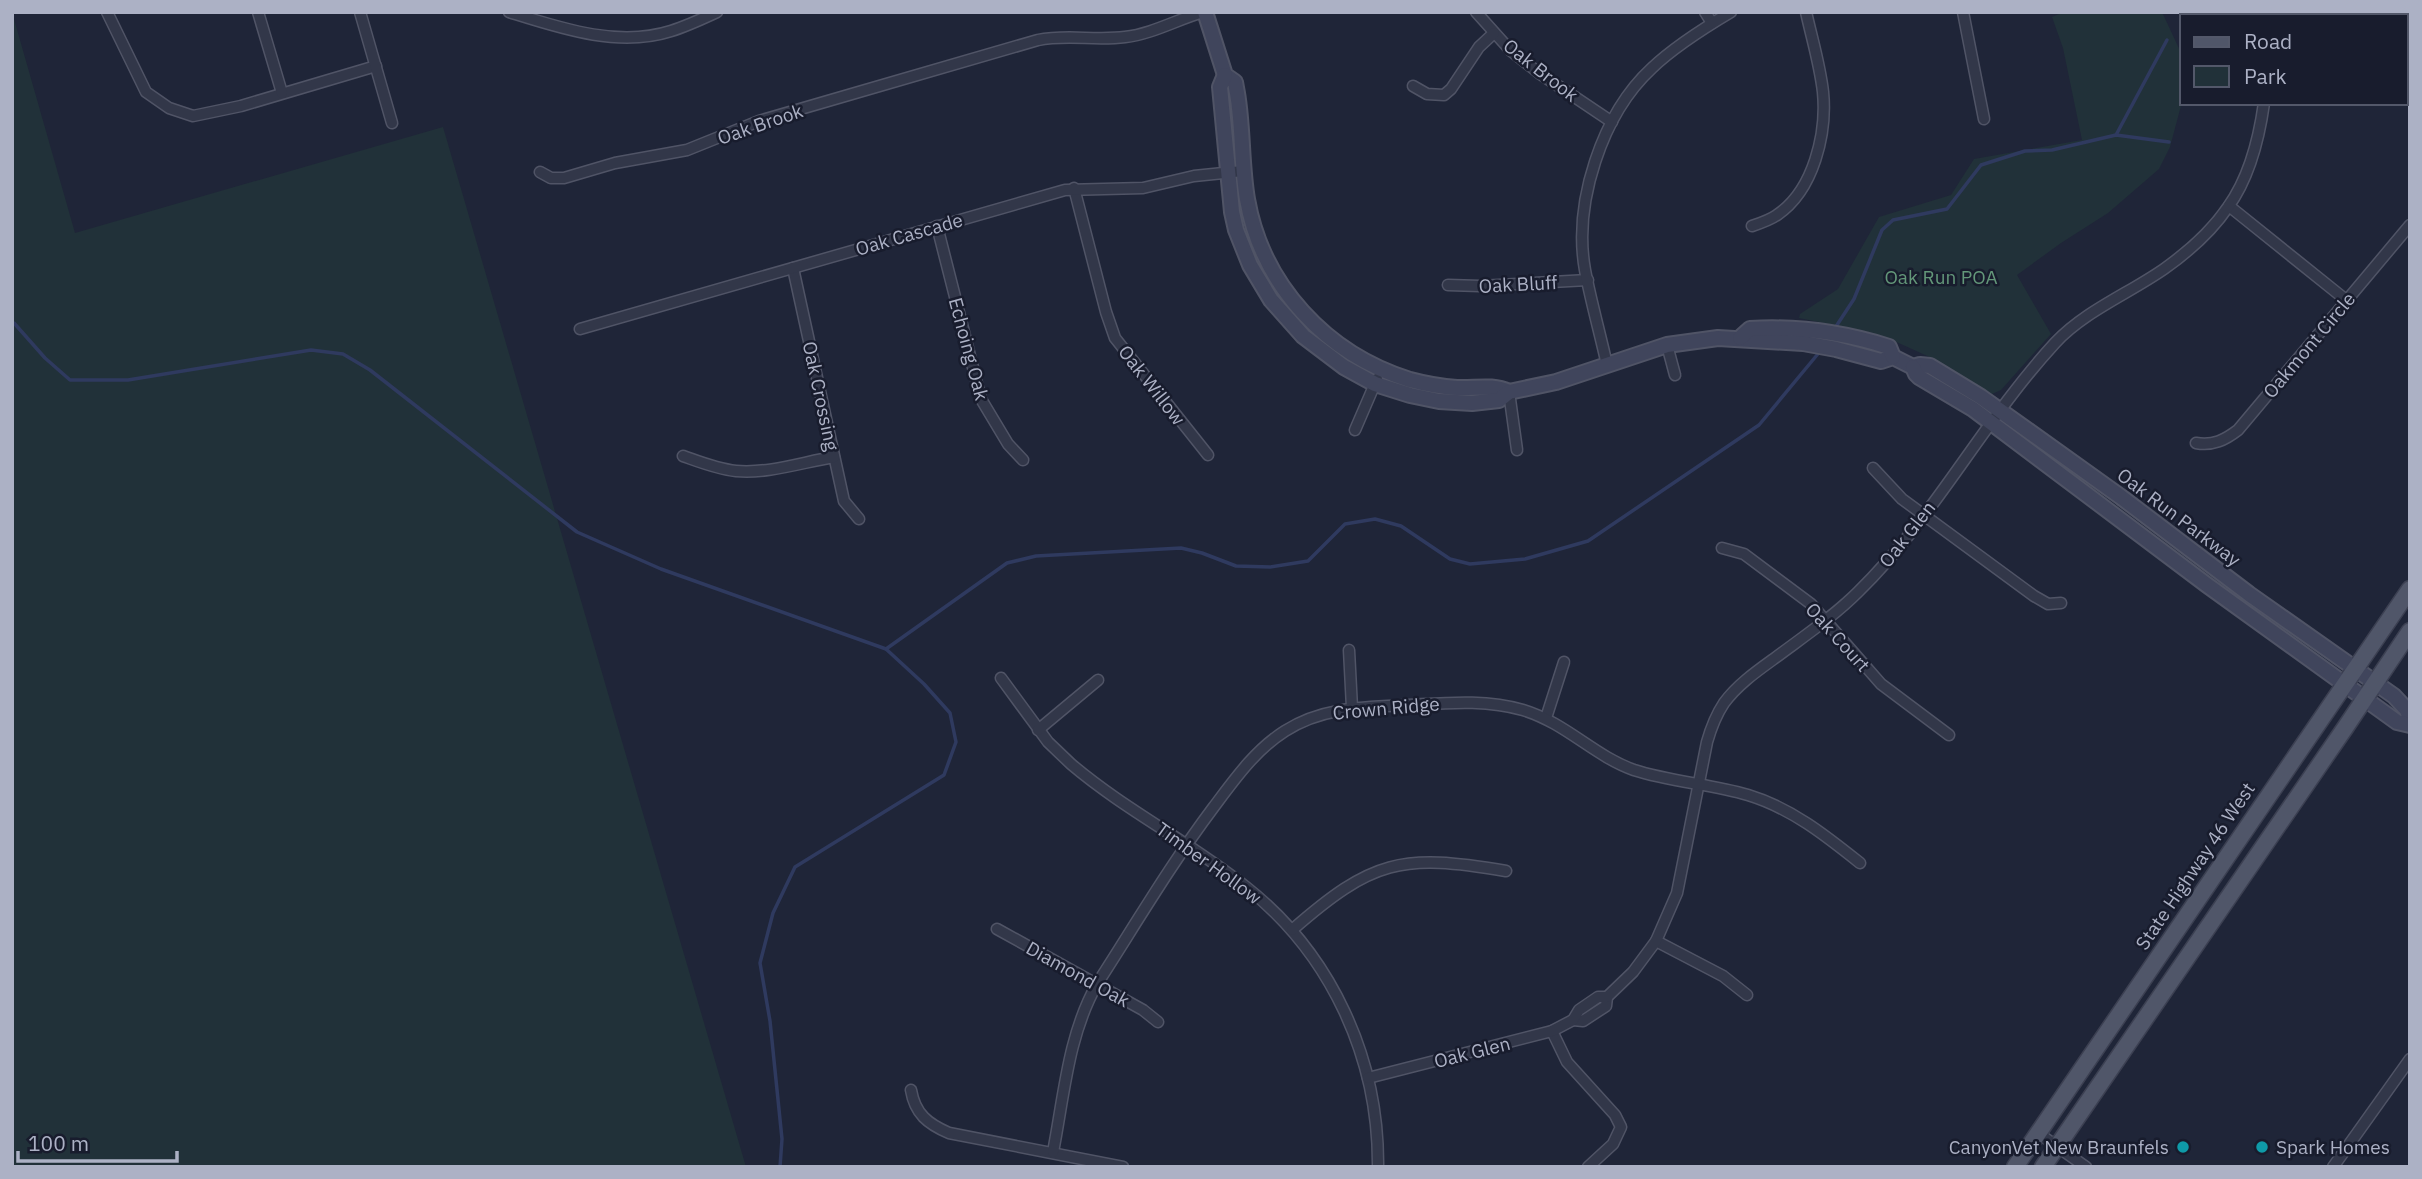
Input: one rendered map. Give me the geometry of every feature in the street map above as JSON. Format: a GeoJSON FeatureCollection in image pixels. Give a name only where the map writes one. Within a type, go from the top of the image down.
{"type":"FeatureCollection","features":[{"type":"Feature","properties":{"kind":"main road","name":"State Highway 46 West"},"geometry":{"type":"LineString","coordinates":[[2015,1167],[2410,589]]}},
{"type":"Feature","properties":{"kind":"main road"},"geometry":{"type":"LineString","coordinates":[[2043,1167],[2410,631]]}},
{"type":"Feature","properties":{"kind":"street"},"geometry":{"type":"LineString","coordinates":[[107,12],[146,92],[169,108],[193,116],[241,106],[376,66]]}},
{"type":"Feature","properties":{"kind":"street"},"geometry":{"type":"LineString","coordinates":[[258,12],[282,93]]}},
{"type":"Feature","properties":{"kind":"street"},"geometry":{"type":"LineString","coordinates":[[360,12],[392,123]]}},
{"type":"Feature","properties":{"kind":"street"},"geometry":{"type":"LineString","coordinates":[[509,12],[571,31],[625,38],[669,32],[717,12]]}},
{"type":"Feature","properties":{"kind":"street","name":"Oak Brook"},"geometry":{"type":"LineString","coordinates":[[540,172],[551,177],[564,178],[615,163],[687,149],[759,121],[977,52],[1055,36],[1112,38],[1143,34],[1204,12]]}},
{"type":"Feature","properties":{"kind":"street","name":"Oak Run Parkway"},"geometry":{"type":"LineString","coordinates":[[1204,12],[1225,75],[1235,82],[1243,171],[1256,234],[1281,285],[1304,315],[1351,354],[1408,379],[1455,388],[1497,386],[1509,392]]}},
{"type":"Feature","properties":{"kind":"street","name":"Oak Brook"},"geometry":{"type":"LineString","coordinates":[[1476,12],[1511,51],[1612,122]]}},
{"type":"Feature","properties":{"kind":"street"},"geometry":{"type":"LineString","coordinates":[[1705,12],[1712,23]]}},
{"type":"Feature","properties":{"kind":"street"},"geometry":{"type":"LineString","coordinates":[[1607,365],[1585,269],[1584,227],[1592,173],[1612,122],[1631,91],[1652,68],[1731,12]]}},
{"type":"Feature","properties":{"kind":"street"},"geometry":{"type":"LineString","coordinates":[[1752,226],[1771,219],[1787,207],[1804,186],[1818,148],[1824,112],[1823,93],[1806,12]]}},
{"type":"Feature","properties":{"kind":"street"},"geometry":{"type":"LineString","coordinates":[[1963,12],[1984,119]]}},
{"type":"Feature","properties":{"kind":"street"},"geometry":{"type":"LineString","coordinates":[[1413,86],[1427,94],[1444,95],[1451,89],[1479,47],[1494,33]]}},
{"type":"Feature","properties":{"kind":"street","name":"Oak Run Parkway"},"geometry":{"type":"LineString","coordinates":[[1225,75],[1220,87],[1227,172],[1236,230],[1250,265],[1271,300],[1315,346],[1375,384],[1410,395],[1455,402],[1499,400],[1509,392],[1556,382],[1667,345],[1740,338],[1749,341],[1807,328],[1889,347],[1893,358]]}},
{"type":"Feature","properties":{"kind":"street","name":"Oak Glen"},"geometry":{"type":"LineString","coordinates":[[1368,1078],[1552,1031],[1573,1020],[1583,1021],[1606,1006],[1607,997],[1633,972],[1656,942],[1677,893],[1707,742],[1725,702],[1757,672],[1826,620],[1875,575],[1995,417],[2056,342],[2074,326],[2163,270],[2201,240],[2229,206],[2248,169],[2264,105]]}},
{"type":"Feature","properties":{"kind":"street","name":"Oak Cascade"},"geometry":{"type":"LineString","coordinates":[[580,329],[1074,188],[1143,188],[1194,176],[1243,171]]}},
{"type":"Feature","properties":{"kind":"street","name":"Oak Willow"},"geometry":{"type":"LineString","coordinates":[[1074,188],[1115,338],[1208,455]]}},
{"type":"Feature","properties":{"kind":"street"},"geometry":{"type":"LineString","coordinates":[[2229,206],[2346,300]]}},
{"type":"Feature","properties":{"kind":"street","name":"Oakmont Circle"},"geometry":{"type":"LineString","coordinates":[[2196,443],[2216,443],[2238,430],[2410,225]]}},
{"type":"Feature","properties":{"kind":"street","name":"Echoing Oak"},"geometry":{"type":"LineString","coordinates":[[937,226],[981,399],[1008,444],[1023,460]]}},
{"type":"Feature","properties":{"kind":"street","name":"Oak Crossing"},"geometry":{"type":"LineString","coordinates":[[793,268],[844,501],[859,519]]}},
{"type":"Feature","properties":{"kind":"street","name":"Oak Bluff"},"geometry":{"type":"LineString","coordinates":[[1448,285],[1480,286],[1588,280]]}},
{"type":"Feature","properties":{"kind":"street","name":"Oak Run Parkway"},"geometry":{"type":"LineString","coordinates":[[1774,334],[1803,344],[1881,361],[1893,358],[1913,367],[1930,366],[1961,383],[1995,417],[2207,585],[2398,722],[2410,724]]}},
{"type":"Feature","properties":{"kind":"street"},"geometry":{"type":"LineString","coordinates":[[1667,345],[1675,375]]}},
{"type":"Feature","properties":{"kind":"street"},"geometry":{"type":"LineString","coordinates":[[1355,430],[1382,369]]}},
{"type":"Feature","properties":{"kind":"street"},"geometry":{"type":"LineString","coordinates":[[1509,392],[1517,450]]}},
{"type":"Feature","properties":{"kind":"street","name":"Oak Run Parkway"},"geometry":{"type":"LineString","coordinates":[[1995,417],[2121,497],[2249,594],[2394,696],[2407,710],[2410,719]]}},
{"type":"Feature","properties":{"kind":"street"},"geometry":{"type":"LineString","coordinates":[[683,456],[739,471],[834,457]]}},
{"type":"Feature","properties":{"kind":"street"},"geometry":{"type":"LineString","coordinates":[[1873,468],[1893,491],[1923,515],[2034,596],[2048,604],[2061,603]]}},
{"type":"Feature","properties":{"kind":"street","name":"Oak Court"},"geometry":{"type":"LineString","coordinates":[[1721,548],[1736,551],[1751,559],[1811,604],[1881,684],[1949,735]]}},
{"type":"Feature","properties":{"kind":"street"},"geometry":{"type":"LineString","coordinates":[[1349,650],[1352,708]]}},
{"type":"Feature","properties":{"kind":"street"},"geometry":{"type":"LineString","coordinates":[[1546,719],[1564,662]]}},
{"type":"Feature","properties":{"kind":"street","name":"Timber Hollow"},"geometry":{"type":"LineString","coordinates":[[1001,678],[1038,730],[1060,755],[1084,775],[1245,886],[1292,930],[1317,962],[1341,1002],[1368,1078],[1377,1132],[1378,1167]]}},
{"type":"Feature","properties":{"kind":"street"},"geometry":{"type":"LineString","coordinates":[[1038,730],[1098,680]]}},
{"type":"Feature","properties":{"kind":"street","name":"Crown Ridge"},"geometry":{"type":"LineString","coordinates":[[1053,1152],[1078,1026],[1097,984],[1185,845],[1237,776],[1257,753],[1284,731],[1319,716],[1352,708],[1484,703],[1522,710],[1546,719],[1625,766],[1746,794],[1772,803],[1797,816],[1860,863]]}},
{"type":"Feature","properties":{"kind":"street"},"geometry":{"type":"LineString","coordinates":[[1292,930],[1347,885],[1381,869],[1432,861],[1506,871]]}},
{"type":"Feature","properties":{"kind":"street","name":"Diamond Oak"},"geometry":{"type":"LineString","coordinates":[[997,929],[1143,1010],[1158,1022]]}},
{"type":"Feature","properties":{"kind":"street"},"geometry":{"type":"LineString","coordinates":[[1656,942],[1730,980],[1747,995]]}},
{"type":"Feature","properties":{"kind":"street"},"geometry":{"type":"LineString","coordinates":[[1552,1031],[1567,1062],[1615,1115],[1621,1127],[1613,1144],[1588,1167]]}},
{"type":"Feature","properties":{"kind":"street"},"geometry":{"type":"LineString","coordinates":[[2333,1167],[2410,1059]]}},
{"type":"Feature","properties":{"kind":"street"},"geometry":{"type":"LineString","coordinates":[[911,1090],[915,1107],[920,1114],[928,1122],[949,1133],[1123,1167]]}},
{"type":"Feature","properties":{"kind":"street"},"geometry":{"type":"LineString","coordinates":[[2038,1133],[2086,1167]]}},
{"type":"Feature","properties":{"kind":"green space"},"geometry":{"type":"Polygon","coordinates":[[[12,12],[75,233],[443,127],[746,1167],[12,1167],[12,12]]]}},
{"type":"Feature","properties":{"kind":"green space","name":"Oak Run POA"},"geometry":{"type":"Polygon","coordinates":[[[2064,12],[2162,12],[2180,51],[2181,105],[2170,147],[2159,169],[2108,213],[2017,275],[2051,334],[2001,390],[1992,394],[1934,359],[1892,340],[1799,318],[1800,314],[1838,289],[1879,217],[1951,195],[1974,159],[2082,140],[2063,48],[2052,17],[2064,12]]]}},
{"type":"Feature","properties":{"kind":"waterway"},"geometry":{"type":"LineString","coordinates":[[2116,135],[2167,40]]}},
{"type":"Feature","properties":{"kind":"waterway"},"geometry":{"type":"LineString","coordinates":[[1835,328],[1854,299],[1882,230],[1893,220],[1947,209],[1981,165],[2025,151],[2052,150],[2116,135],[2169,142]]}},
{"type":"Feature","properties":{"kind":"waterway"},"geometry":{"type":"LineString","coordinates":[[14,323],[45,358],[70,380],[128,380],[311,350],[343,354],[370,370],[577,532],[661,569],[886,649],[924,684],[950,713],[956,742],[944,775],[795,867],[773,913],[760,963],[770,1021],[782,1139],[780,1167]]}},
{"type":"Feature","properties":{"kind":"waterway"},"geometry":{"type":"LineString","coordinates":[[886,649],[1007,563],[1036,556],[1181,548],[1236,566],[1270,567],[1308,561],[1345,524],[1375,519],[1401,526],[1450,559],[1470,564],[1525,559],[1588,541],[1759,425],[1822,349]]}},
{"type":"Feature","properties":{"kind":"place","name":"CanyonVet New Braunfels"},"geometry":{"type":"Point","coordinates":[2183,1147]}},
{"type":"Feature","properties":{"kind":"place","name":"Spark Homes"},"geometry":{"type":"Point","coordinates":[2262,1147]}}]}
